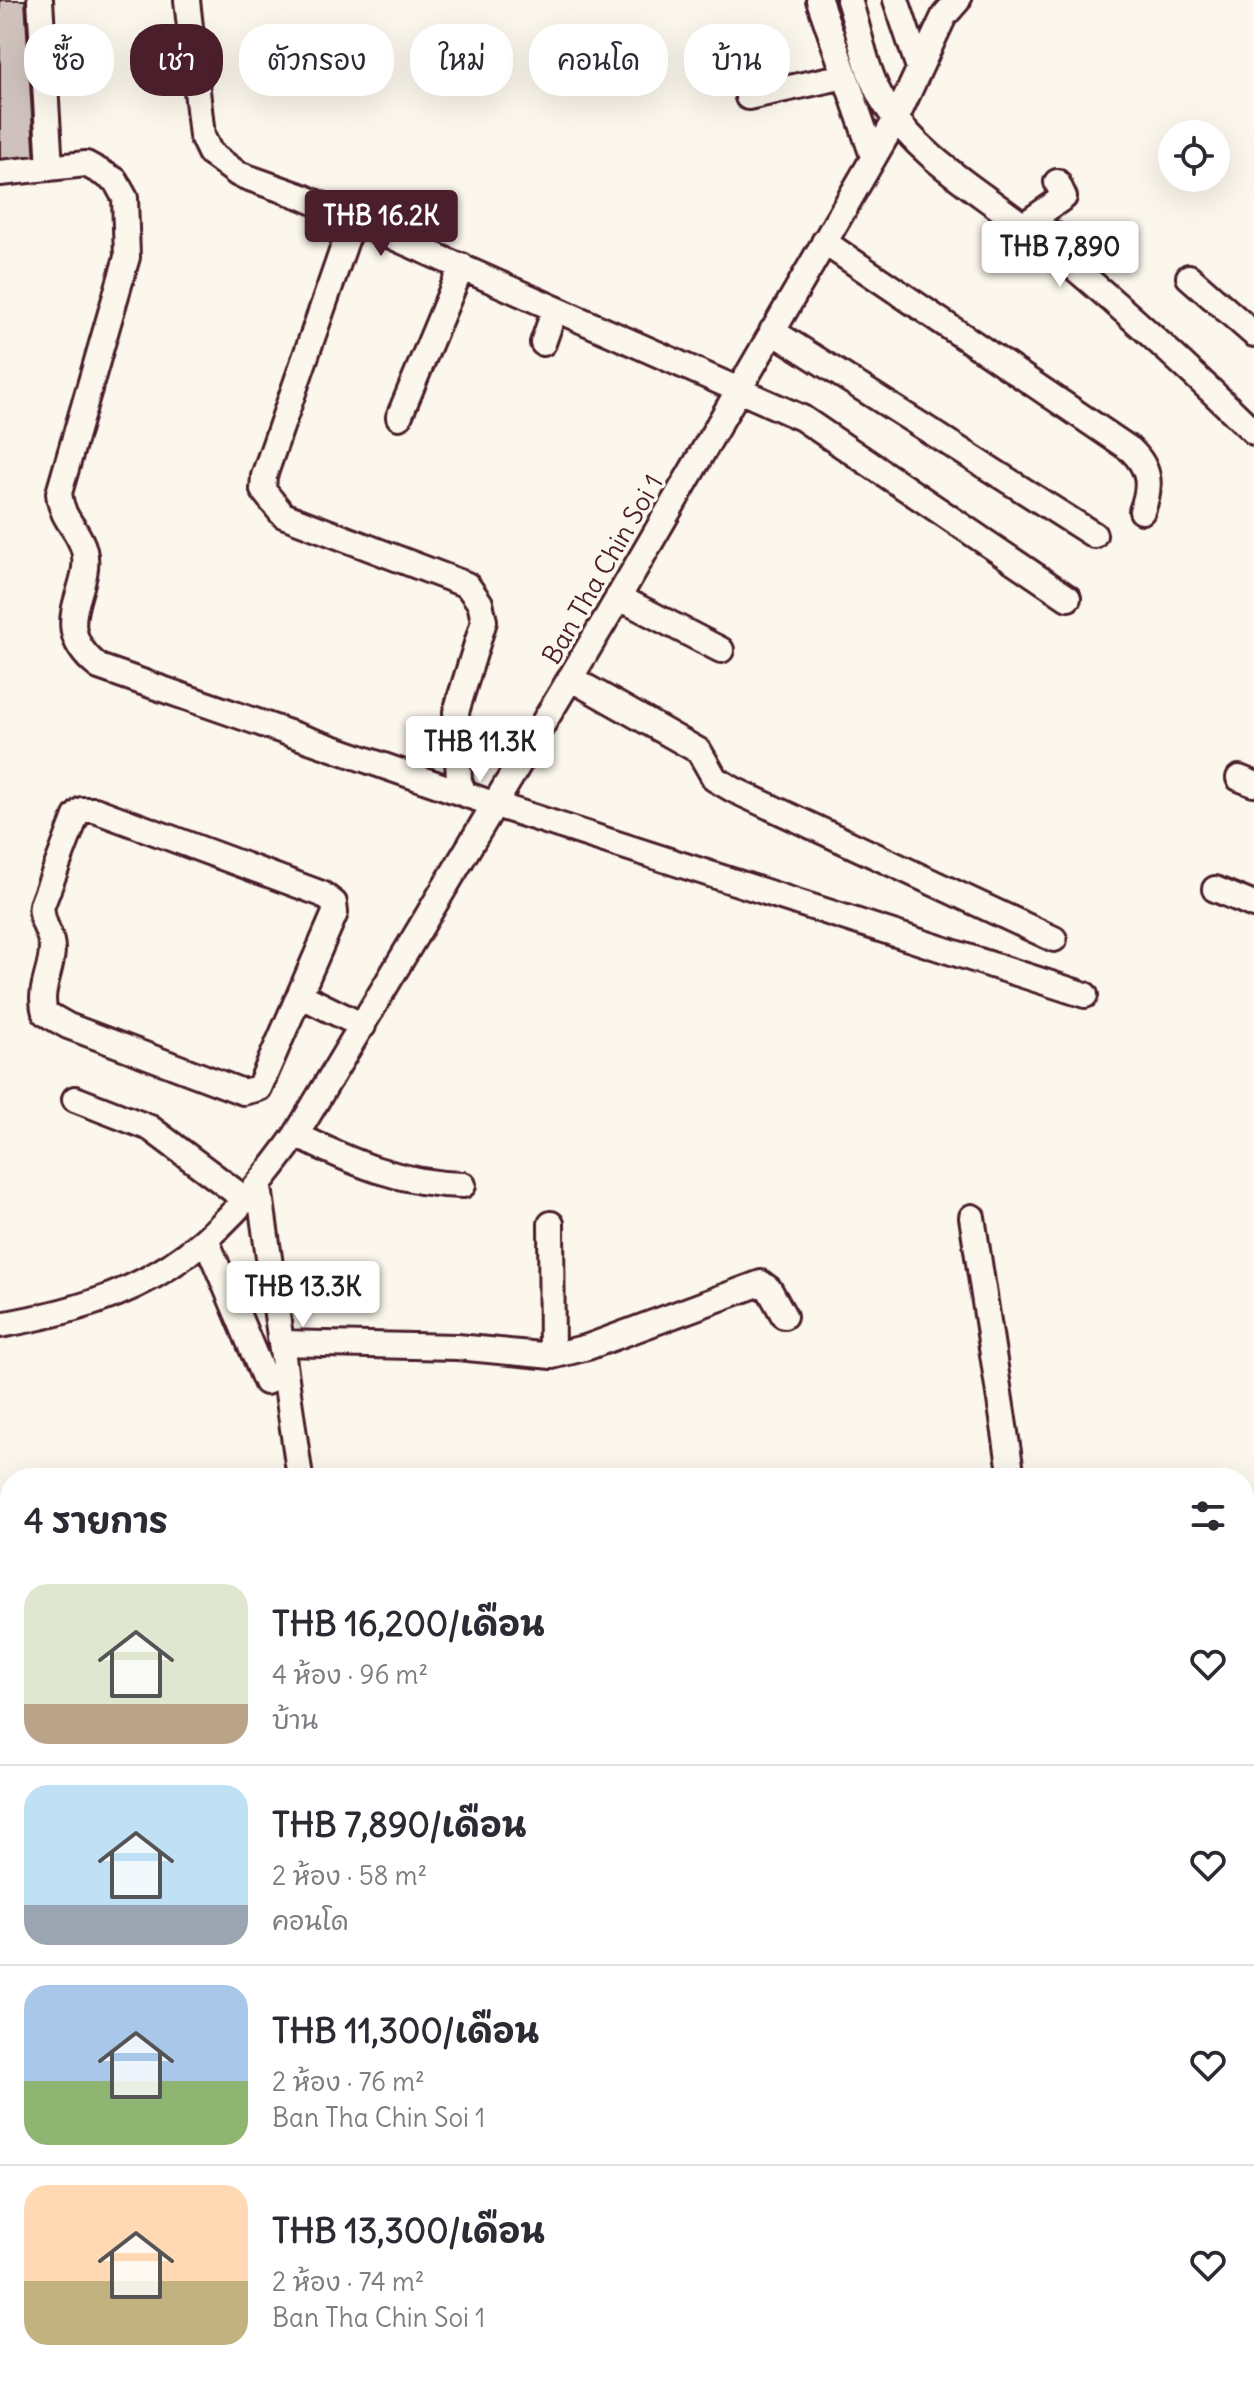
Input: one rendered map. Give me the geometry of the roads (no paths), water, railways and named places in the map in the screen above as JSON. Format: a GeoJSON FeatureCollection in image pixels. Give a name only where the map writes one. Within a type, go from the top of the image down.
{"type":"FeatureCollection","features":[{"type":"Feature","properties":{"kind":"street"},"geometry":{"type":"LineString","coordinates":[[40,0],[50,168]]}},
{"type":"Feature","properties":{"kind":"street"},"geometry":{"type":"LineString","coordinates":[[187,0],[202,136],[210,153],[238,174],[462,266],[802,418],[1068,598]]}},
{"type":"Feature","properties":{"kind":"street"},"geometry":{"type":"LineString","coordinates":[[819,0],[875,152]]}},
{"type":"Feature","properties":{"kind":"street"},"geometry":{"type":"LineString","coordinates":[[849,0],[882,100],[896,117],[942,164],[1036,235],[1254,432]]}},
{"type":"Feature","properties":{"kind":"street"},"geometry":{"type":"LineString","coordinates":[[896,0],[919,68]]}},
{"type":"Feature","properties":{"kind":"street","name":"Ban Tha Chin Soi 1"},"geometry":{"type":"LineString","coordinates":[[0,1325],[59,1315],[134,1288],[207,1242],[253,1193],[296,1135],[618,597],[896,117],[944,16],[958,0]]}},
{"type":"Feature","properties":{"kind":"street"},"geometry":{"type":"LineString","coordinates":[[748,97],[845,76]]}},
{"type":"Feature","properties":{"kind":"street"},"geometry":{"type":"LineString","coordinates":[[896,117],[1031,220],[1070,243],[1090,246]]}},
{"type":"Feature","properties":{"kind":"street"},"geometry":{"type":"LineString","coordinates":[[0,173],[86,164],[115,180],[125,198],[127,257],[59,493],[61,512],[84,551],[85,564],[74,610],[75,632],[87,657],[99,667],[496,805],[1085,995]]}},
{"type":"Feature","properties":{"kind":"street"},"geometry":{"type":"LineString","coordinates":[[1031,220],[1064,197],[1057,182]]}},
{"type":"Feature","properties":{"kind":"street"},"geometry":{"type":"LineString","coordinates":[[353,220],[264,476],[263,490],[283,515],[467,585],[480,603],[484,621],[456,712],[457,764],[464,793]]}},
{"type":"Feature","properties":{"kind":"street"},"geometry":{"type":"LineString","coordinates":[[824,242],[1131,450],[1146,468],[1149,484],[1142,511]]}},
{"type":"Feature","properties":{"kind":"street"},"geometry":{"type":"LineString","coordinates":[[399,417],[462,266]]}},
{"type":"Feature","properties":{"kind":"street"},"geometry":{"type":"LineString","coordinates":[[1189,277],[1254,334]]}},
{"type":"Feature","properties":{"kind":"street"},"geometry":{"type":"LineString","coordinates":[[543,343],[555,309]]}},
{"type":"Feature","properties":{"kind":"street"},"geometry":{"type":"LineString","coordinates":[[772,331],[1094,535]]}},
{"type":"Feature","properties":{"kind":"street"},"geometry":{"type":"LineString","coordinates":[[618,597],[721,650]]}},
{"type":"Feature","properties":{"kind":"street"},"geometry":{"type":"LineString","coordinates":[[570,678],[699,751],[715,779],[734,790],[1054,939]]}},
{"type":"Feature","properties":{"kind":"street"},"geometry":{"type":"LineString","coordinates":[[95,810],[330,898],[336,909],[300,995],[264,1081],[259,1088],[243,1092],[49,1017],[42,1005],[42,996],[51,942],[41,911],[78,814],[95,810]]}},
{"type":"Feature","properties":{"kind":"street"},"geometry":{"type":"LineString","coordinates":[[1215,889],[1252,898]]}},
{"type":"Feature","properties":{"kind":"street"},"geometry":{"type":"LineString","coordinates":[[300,995],[363,1026]]}},
{"type":"Feature","properties":{"kind":"street"},"geometry":{"type":"LineString","coordinates":[[75,1099],[150,1128],[253,1193],[281,1343],[299,1468]]}},
{"type":"Feature","properties":{"kind":"street"},"geometry":{"type":"LineString","coordinates":[[296,1135],[372,1171],[422,1182],[463,1185]]}},
{"type":"Feature","properties":{"kind":"street"},"geometry":{"type":"LineString","coordinates":[[972,1217],[1010,1468]]}},
{"type":"Feature","properties":{"kind":"street"},"geometry":{"type":"LineString","coordinates":[[551,1224],[552,1356]]}},
{"type":"Feature","properties":{"kind":"street"},"geometry":{"type":"LineString","coordinates":[[207,1242],[266,1382]]}},
{"type":"Feature","properties":{"kind":"street"},"geometry":{"type":"LineString","coordinates":[[281,1343],[457,1347],[552,1356],[588,1347],[761,1283],[769,1289],[784,1316]]}}]}
